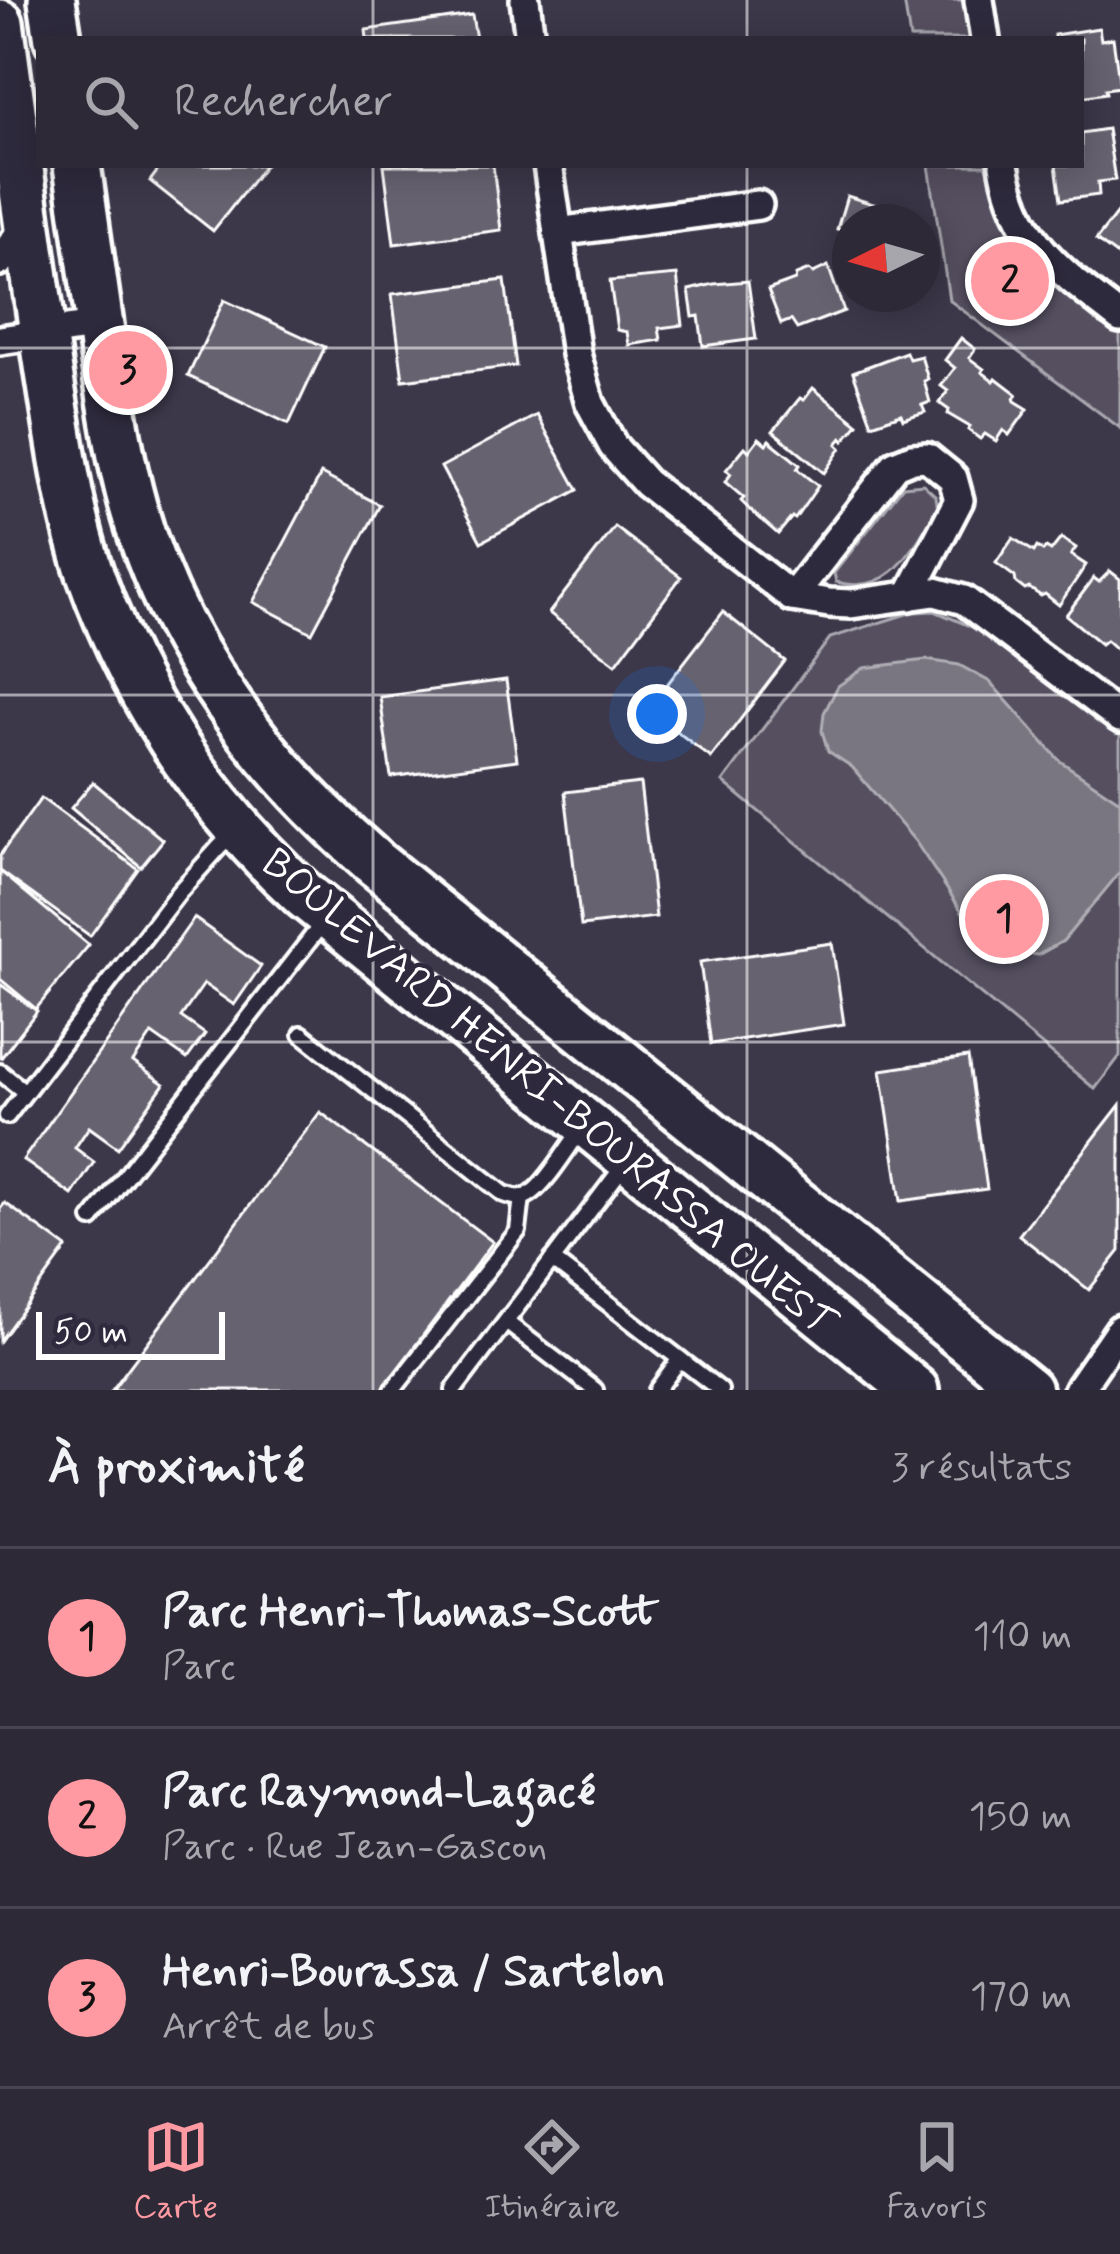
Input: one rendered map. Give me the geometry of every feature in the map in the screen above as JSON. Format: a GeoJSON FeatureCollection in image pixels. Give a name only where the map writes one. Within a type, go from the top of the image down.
{"type":"FeatureCollection","features":[{"type":"Feature","properties":{"kind":"main road"},"geometry":{"type":"LineString","coordinates":[[52,0],[58,36]]}},
{"type":"Feature","properties":{"kind":"main road","name":"BOULEVARD HENRI-BOURASSA OUEST"},"geometry":{"type":"LineString","coordinates":[[0,23],[27,216],[21,337],[103,606],[162,728],[236,828],[328,916],[915,1390]]}},
{"type":"Feature","properties":{"kind":"main road","name":"BOULEVARD HENRI-BOURASSA OUEST"},"geometry":{"type":"LineString","coordinates":[[76,168],[117,441],[134,511],[175,614],[206,669],[276,767],[374,863],[1028,1390]]}},
{"type":"Feature","properties":{"kind":"street"},"geometry":{"type":"LineString","coordinates":[[525,0],[530,36]]}},
{"type":"Feature","properties":{"kind":"street"},"geometry":{"type":"LineString","coordinates":[[979,0],[985,36]]}},
{"type":"Feature","properties":{"kind":"street"},"geometry":{"type":"LineString","coordinates":[[548,168],[576,354],[590,403],[613,446],[646,483],[792,597],[851,604],[935,592],[964,600],[1120,718]]}},
{"type":"Feature","properties":{"kind":"street"},"geometry":{"type":"LineString","coordinates":[[1005,168],[1022,224],[1049,262],[1120,318]]}},
{"type":"Feature","properties":{"kind":"street"},"geometry":{"type":"LineString","coordinates":[[558,232],[758,205]]}},
{"type":"Feature","properties":{"kind":"street"},"geometry":{"type":"LineString","coordinates":[[0,262],[27,216]]}},
{"type":"Feature","properties":{"kind":"street"},"geometry":{"type":"LineString","coordinates":[[21,337],[100,325]]}},
{"type":"Feature","properties":{"kind":"street"},"geometry":{"type":"LineString","coordinates":[[792,597],[895,465],[927,457],[953,478],[959,500],[909,596]]}},
{"type":"Feature","properties":{"kind":"street"},"geometry":{"type":"LineString","coordinates":[[1078,1390],[1120,1329]]}},
{"type":"Feature","properties":{"kind":"lane"},"geometry":{"type":"LineString","coordinates":[[7,1116],[178,893],[236,828]]}},
{"type":"Feature","properties":{"kind":"lane"},"geometry":{"type":"LineString","coordinates":[[92,1220],[328,916]]}},
{"type":"Feature","properties":{"kind":"lane"},"geometry":{"type":"LineString","coordinates":[[302,1034],[504,1194],[522,1198]]}},
{"type":"Feature","properties":{"kind":"lane"},"geometry":{"type":"LineString","coordinates":[[0,1072],[25,1092]]}},
{"type":"Feature","properties":{"kind":"lane"},"geometry":{"type":"LineString","coordinates":[[394,1390],[518,1231],[522,1198],[540,1185],[585,1124]]}},
{"type":"Feature","properties":{"kind":"lane"},"geometry":{"type":"LineString","coordinates":[[454,1390],[628,1160]]}},
{"type":"Feature","properties":{"kind":"lane"},"geometry":{"type":"LineString","coordinates":[[552,1261],[720,1390]]}},
{"type":"Feature","properties":{"kind":"lane"},"geometry":{"type":"LineString","coordinates":[[506,1322],[595,1390]]}},
{"type":"Feature","properties":{"kind":"lane"},"geometry":{"type":"LineString","coordinates":[[657,1390],[680,1360]]}},
{"type":"Feature","properties":{"kind":"shaded area"},"geometry":{"type":"Polygon","coordinates":[[[904,0],[979,0],[985,36],[910,36],[904,0]]]}},
{"type":"Feature","properties":{"kind":"shaded area"},"geometry":{"type":"Polygon","coordinates":[[[929,168],[1005,168],[1022,223],[1120,318],[1120,428],[949,300],[940,204],[935,204],[929,168]]]}},
{"type":"Feature","properties":{"kind":"shaded area"},"geometry":{"type":"Polygon","coordinates":[[[923,484],[936,496],[938,509],[899,566],[872,582],[836,582],[834,573],[903,486],[923,484]]]}},
{"type":"Feature","properties":{"kind":"shaded area"},"geometry":{"type":"Polygon","coordinates":[[[935,611],[972,627],[1120,723],[1120,1056],[1095,1089],[723,782],[830,638],[913,612],[935,611]]]}},
{"type":"Feature","properties":{"kind":"shaded area"},"geometry":{"type":"Polygon","coordinates":[[[926,660],[959,665],[990,682],[1060,761],[1120,801],[1120,872],[1063,941],[1038,955],[1007,951],[973,928],[915,841],[852,767],[828,751],[822,731],[824,713],[838,686],[864,668],[926,660]]]}},
{"type":"Feature","properties":{"kind":"building"},"geometry":{"type":"Polygon","coordinates":[[[472,15],[476,36],[367,36],[366,30],[472,15]]]}},
{"type":"Feature","properties":{"kind":"building"},"geometry":{"type":"Polygon","coordinates":[[[1099,28],[1101,40],[1113,38],[1120,87],[1084,97],[1084,36],[1054,35],[1099,28]]]}},
{"type":"Feature","properties":{"kind":"building"},"geometry":{"type":"Polygon","coordinates":[[[1107,129],[1115,180],[1098,182],[1099,195],[1061,200],[1056,168],[1084,168],[1084,133],[1107,129]]]}},
{"type":"Feature","properties":{"kind":"building"},"geometry":{"type":"Polygon","coordinates":[[[160,168],[263,168],[213,231],[150,181],[160,168]]]}},
{"type":"Feature","properties":{"kind":"building"},"geometry":{"type":"Polygon","coordinates":[[[384,168],[493,168],[501,230],[394,244],[384,168]]]}},
{"type":"Feature","properties":{"kind":"building"},"geometry":{"type":"Polygon","coordinates":[[[847,196],[873,204],[845,204],[847,196]]]}},
{"type":"Feature","properties":{"kind":"building"},"geometry":{"type":"Polygon","coordinates":[[[1120,209],[1120,258],[1096,240],[1120,209]]]}},
{"type":"Feature","properties":{"kind":"building"},"geometry":{"type":"Polygon","coordinates":[[[828,266],[832,312],[841,312],[797,329],[791,320],[781,324],[768,290],[809,270],[813,273],[828,266]]]}},
{"type":"Feature","properties":{"kind":"building"},"geometry":{"type":"Polygon","coordinates":[[[677,275],[683,325],[659,328],[661,340],[629,345],[627,332],[617,330],[610,281],[677,275]]]}},
{"type":"Feature","properties":{"kind":"building"},"geometry":{"type":"Polygon","coordinates":[[[505,280],[516,366],[403,380],[392,294],[505,280]]]}},
{"type":"Feature","properties":{"kind":"building"},"geometry":{"type":"Polygon","coordinates":[[[748,281],[756,339],[703,346],[689,290],[748,281]]]}},
{"type":"Feature","properties":{"kind":"building"},"geometry":{"type":"Polygon","coordinates":[[[224,300],[325,347],[289,424],[188,376],[224,300]]]}},
{"type":"Feature","properties":{"kind":"building"},"geometry":{"type":"Polygon","coordinates":[[[961,338],[975,349],[969,358],[982,372],[1017,394],[1015,401],[1028,409],[1009,435],[1003,430],[996,441],[985,434],[980,439],[939,403],[948,391],[941,386],[955,368],[945,360],[961,338]]]}},
{"type":"Feature","properties":{"kind":"building"},"geometry":{"type":"Polygon","coordinates":[[[906,352],[909,359],[921,356],[930,402],[922,405],[925,412],[872,424],[853,372],[906,352]]]}},
{"type":"Feature","properties":{"kind":"building"},"geometry":{"type":"Polygon","coordinates":[[[813,388],[858,424],[837,444],[841,448],[824,473],[773,431],[813,388]]]}},
{"type":"Feature","properties":{"kind":"building"},"geometry":{"type":"Polygon","coordinates":[[[537,415],[578,490],[481,542],[441,467],[537,415]]]}},
{"type":"Feature","properties":{"kind":"building"},"geometry":{"type":"Polygon","coordinates":[[[759,438],[766,444],[769,440],[800,465],[797,469],[818,486],[778,534],[725,482],[731,474],[726,470],[759,438]]]}},
{"type":"Feature","properties":{"kind":"building"},"geometry":{"type":"Polygon","coordinates":[[[321,474],[380,505],[312,633],[253,602],[321,474]]]}},
{"type":"Feature","properties":{"kind":"building"},"geometry":{"type":"Polygon","coordinates":[[[615,527],[681,577],[616,664],[549,613],[615,527]]]}},
{"type":"Feature","properties":{"kind":"building"},"geometry":{"type":"Polygon","coordinates":[[[1013,538],[1034,552],[1037,547],[1051,551],[1061,538],[1076,548],[1071,555],[1086,565],[1059,605],[1045,594],[1025,590],[996,563],[1013,538]]]}},
{"type":"Feature","properties":{"kind":"building"},"geometry":{"type":"Polygon","coordinates":[[[1110,571],[1120,579],[1120,644],[1116,649],[1106,640],[1101,644],[1066,615],[1094,578],[1099,582],[1110,571]]]}},
{"type":"Feature","properties":{"kind":"building"},"geometry":{"type":"Polygon","coordinates":[[[723,612],[785,661],[711,758],[648,709],[723,612]]]}},
{"type":"Feature","properties":{"kind":"building"},"geometry":{"type":"Polygon","coordinates":[[[506,680],[517,760],[391,777],[380,697],[506,680]]]}},
{"type":"Feature","properties":{"kind":"building"},"geometry":{"type":"Polygon","coordinates":[[[93,782],[163,840],[141,867],[71,808],[93,782]]]}},
{"type":"Feature","properties":{"kind":"building"},"geometry":{"type":"Polygon","coordinates":[[[640,783],[656,917],[581,926],[565,792],[640,783]]]}},
{"type":"Feature","properties":{"kind":"building"},"geometry":{"type":"Polygon","coordinates":[[[41,798],[138,869],[90,936],[0,871],[0,855],[41,798]]]}},
{"type":"Feature","properties":{"kind":"building"},"geometry":{"type":"Polygon","coordinates":[[[0,871],[89,945],[36,1009],[0,979],[0,871]]]}},
{"type":"Feature","properties":{"kind":"building"},"geometry":{"type":"Polygon","coordinates":[[[194,918],[261,966],[234,1005],[204,984],[181,1017],[205,1034],[187,1059],[152,1034],[133,1062],[164,1084],[118,1148],[89,1127],[75,1148],[94,1162],[72,1195],[23,1160],[194,918]]]}},
{"type":"Feature","properties":{"kind":"building"},"geometry":{"type":"Polygon","coordinates":[[[832,943],[844,1024],[711,1044],[700,962],[832,943]]]}},
{"type":"Feature","properties":{"kind":"building"},"geometry":{"type":"Polygon","coordinates":[[[0,984],[37,1011],[1,1058],[0,1058],[0,984]]]}},
{"type":"Feature","properties":{"kind":"building"},"geometry":{"type":"Polygon","coordinates":[[[968,1057],[987,1189],[901,1201],[881,1070],[968,1057]]]}},
{"type":"Feature","properties":{"kind":"building"},"geometry":{"type":"Polygon","coordinates":[[[1120,1105],[1120,1251],[1089,1290],[1019,1235],[1120,1105]]]}},
{"type":"Feature","properties":{"kind":"building"},"geometry":{"type":"Polygon","coordinates":[[[320,1112],[493,1242],[382,1390],[112,1390],[320,1112]]]}},
{"type":"Feature","properties":{"kind":"building"},"geometry":{"type":"Polygon","coordinates":[[[5,1203],[67,1248],[0,1341],[0,1209],[5,1203]]]}},
{"type":"Feature","properties":{"kind":"place","name":"Parc Raymond-Lagacé"},"geometry":{"type":"Point","coordinates":[1010,281]}},
{"type":"Feature","properties":{"kind":"place","name":"Henri-Bourassa / Sartelon"},"geometry":{"type":"Point","coordinates":[128,370]}},
{"type":"Feature","properties":{"kind":"place","name":"Parc Henri-Thomas-Scott"},"geometry":{"type":"Point","coordinates":[1004,919]}}]}
